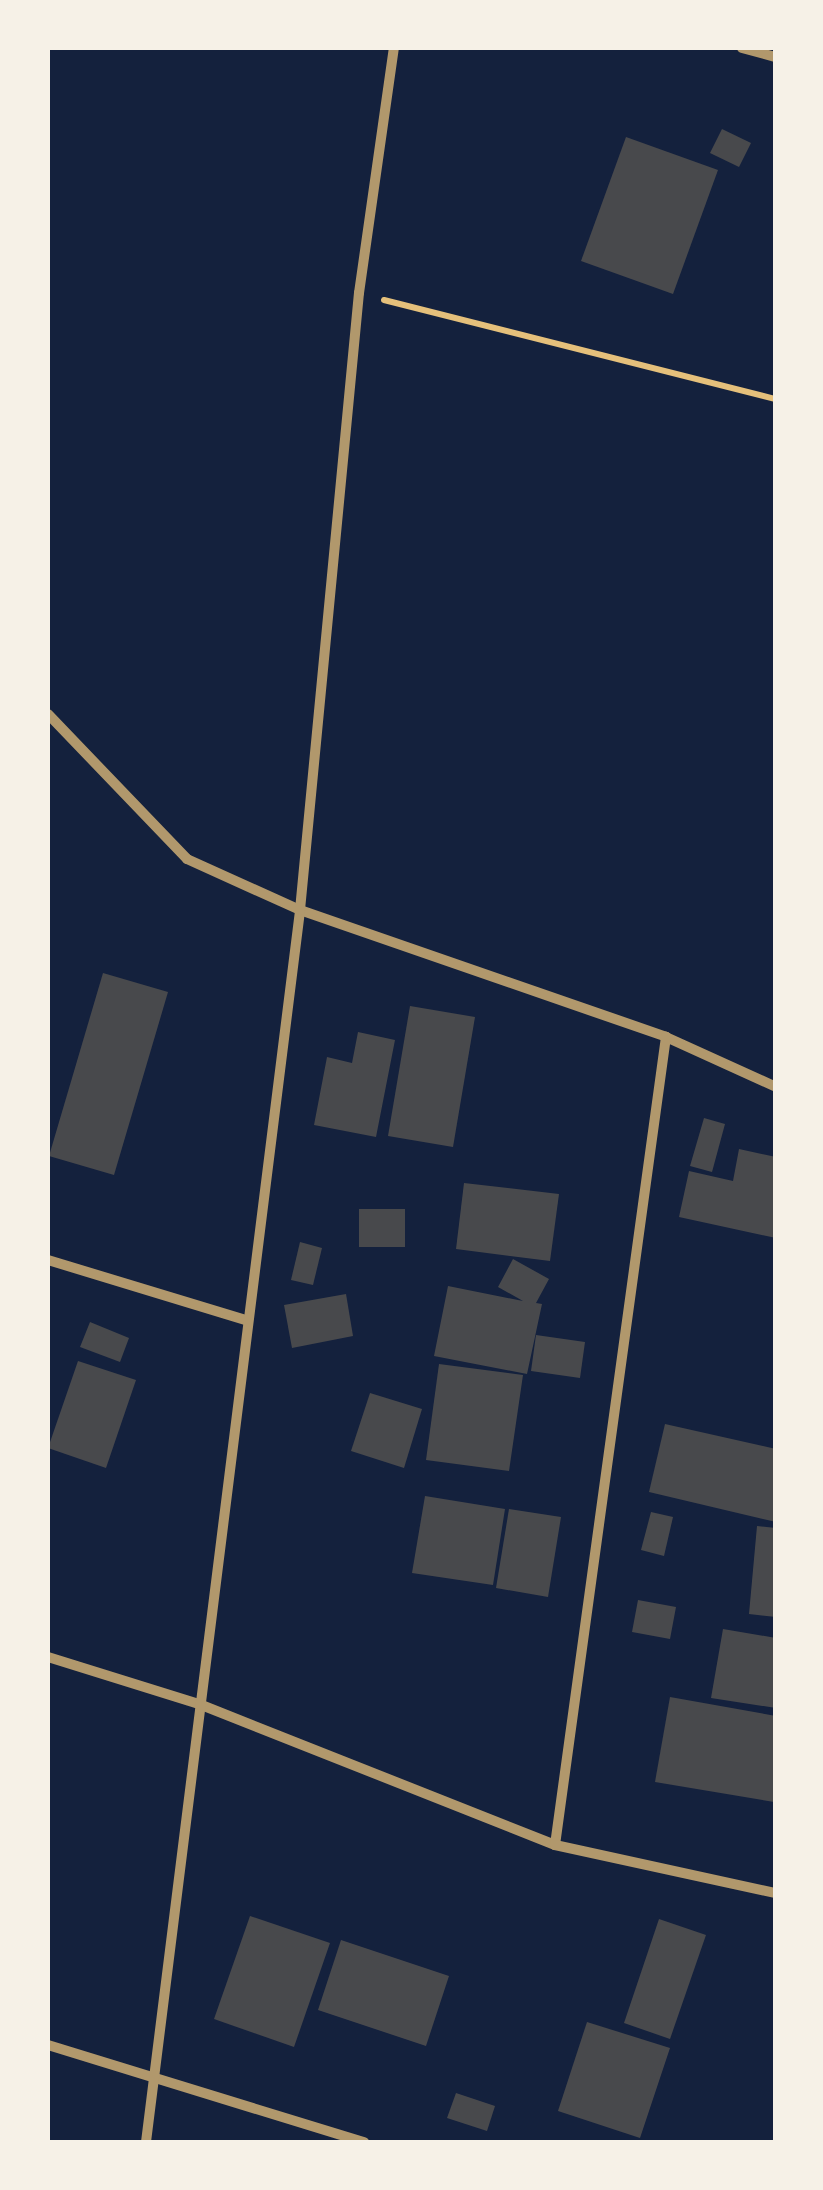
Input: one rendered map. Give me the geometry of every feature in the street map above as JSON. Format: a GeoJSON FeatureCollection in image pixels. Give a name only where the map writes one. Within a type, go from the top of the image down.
{"type":"FeatureCollection","features":[{"type":"Feature","properties":{"kind":"street"},"geometry":{"type":"LineString","coordinates":[[146,2142],[245,1320],[300,910],[358,293],[394,48]]}},
{"type":"Feature","properties":{"kind":"street"},"geometry":{"type":"LineString","coordinates":[[742,48],[776,57]]}},
{"type":"Feature","properties":{"kind":"street"},"geometry":{"type":"LineString","coordinates":[[48,714],[186,859],[300,910],[666,1037],[776,1086]]}},
{"type":"Feature","properties":{"kind":"street"},"geometry":{"type":"LineString","coordinates":[[555,1845],[666,1037]]}},
{"type":"Feature","properties":{"kind":"street"},"geometry":{"type":"LineString","coordinates":[[48,1260],[245,1320]]}},
{"type":"Feature","properties":{"kind":"street"},"geometry":{"type":"LineString","coordinates":[[48,1657],[199,1704],[555,1845],[776,1893]]}},
{"type":"Feature","properties":{"kind":"street"},"geometry":{"type":"LineString","coordinates":[[48,2044],[364,2142]]}},
{"type":"Feature","properties":{"kind":"path"},"geometry":{"type":"LineString","coordinates":[[358,293],[776,399]]}},
{"type":"Feature","properties":{"kind":"building"},"geometry":{"type":"Polygon","coordinates":[[[722,129],[751,143],[739,167],[710,153],[722,129]]]}},
{"type":"Feature","properties":{"kind":"building"},"geometry":{"type":"Polygon","coordinates":[[[626,137],[718,170],[673,294],[581,261],[626,137]]]}},
{"type":"Feature","properties":{"kind":"building"},"geometry":{"type":"Polygon","coordinates":[[[103,973],[168,992],[114,1175],[49,1156],[103,973]]]}},
{"type":"Feature","properties":{"kind":"building"},"geometry":{"type":"Polygon","coordinates":[[[410,1006],[475,1017],[453,1147],[388,1136],[410,1006]]]}},
{"type":"Feature","properties":{"kind":"building"},"geometry":{"type":"Polygon","coordinates":[[[358,1032],[395,1040],[376,1137],[314,1125],[327,1057],[352,1063],[358,1032]]]}},
{"type":"Feature","properties":{"kind":"building"},"geometry":{"type":"Polygon","coordinates":[[[704,1118],[725,1124],[712,1172],[690,1166],[704,1118]]]}},
{"type":"Feature","properties":{"kind":"building"},"geometry":{"type":"Polygon","coordinates":[[[739,1149],[776,1157],[776,1238],[679,1217],[689,1171],[733,1181],[739,1149]]]}},
{"type":"Feature","properties":{"kind":"building"},"geometry":{"type":"Polygon","coordinates":[[[464,1183],[559,1194],[550,1261],[456,1249],[464,1183]]]}},
{"type":"Feature","properties":{"kind":"building"},"geometry":{"type":"Polygon","coordinates":[[[359,1209],[405,1209],[405,1247],[359,1247],[359,1209]]]}},
{"type":"Feature","properties":{"kind":"building"},"geometry":{"type":"Polygon","coordinates":[[[300,1242],[322,1248],[313,1285],[291,1280],[300,1242]]]}},
{"type":"Feature","properties":{"kind":"building"},"geometry":{"type":"Polygon","coordinates":[[[513,1259],[549,1279],[536,1303],[542,1304],[527,1374],[434,1356],[448,1286],[523,1301],[498,1287],[513,1259]]]}},
{"type":"Feature","properties":{"kind":"building"},"geometry":{"type":"Polygon","coordinates":[[[346,1294],[353,1336],[292,1348],[284,1305],[346,1294]]]}},
{"type":"Feature","properties":{"kind":"building"},"geometry":{"type":"Polygon","coordinates":[[[90,1322],[129,1338],[120,1362],[80,1347],[90,1322]]]}},
{"type":"Feature","properties":{"kind":"building"},"geometry":{"type":"Polygon","coordinates":[[[536,1335],[585,1342],[580,1378],[531,1371],[536,1335]]]}},
{"type":"Feature","properties":{"kind":"building"},"geometry":{"type":"Polygon","coordinates":[[[78,1361],[136,1380],[106,1468],[48,1448],[78,1361]]]}},
{"type":"Feature","properties":{"kind":"building"},"geometry":{"type":"Polygon","coordinates":[[[439,1364],[523,1375],[509,1471],[426,1460],[439,1364]]]}},
{"type":"Feature","properties":{"kind":"building"},"geometry":{"type":"Polygon","coordinates":[[[370,1393],[422,1409],[404,1468],[351,1451],[370,1393]]]}},
{"type":"Feature","properties":{"kind":"building"},"geometry":{"type":"Polygon","coordinates":[[[665,1424],[776,1449],[776,1522],[649,1492],[665,1424]]]}},
{"type":"Feature","properties":{"kind":"building"},"geometry":{"type":"Polygon","coordinates":[[[425,1496],[505,1509],[493,1585],[412,1573],[425,1496]]]}},
{"type":"Feature","properties":{"kind":"building"},"geometry":{"type":"Polygon","coordinates":[[[509,1509],[561,1517],[548,1597],[496,1588],[509,1509]]]}},
{"type":"Feature","properties":{"kind":"building"},"geometry":{"type":"Polygon","coordinates":[[[651,1512],[673,1517],[664,1556],[641,1550],[651,1512]]]}},
{"type":"Feature","properties":{"kind":"building"},"geometry":{"type":"Polygon","coordinates":[[[757,1526],[776,1528],[776,1617],[749,1614],[757,1526]]]}},
{"type":"Feature","properties":{"kind":"building"},"geometry":{"type":"Polygon","coordinates":[[[638,1600],[676,1607],[670,1639],[632,1632],[638,1600]]]}},
{"type":"Feature","properties":{"kind":"building"},"geometry":{"type":"Polygon","coordinates":[[[723,1629],[776,1638],[776,1708],[711,1698],[723,1629]]]}},
{"type":"Feature","properties":{"kind":"building"},"geometry":{"type":"Polygon","coordinates":[[[670,1697],[776,1716],[774,1802],[655,1782],[670,1697]]]}},
{"type":"Feature","properties":{"kind":"building"},"geometry":{"type":"Polygon","coordinates":[[[250,1916],[330,1943],[294,2047],[214,2019],[250,1916]]]}},
{"type":"Feature","properties":{"kind":"building"},"geometry":{"type":"Polygon","coordinates":[[[659,1919],[706,1935],[670,2039],[624,2023],[659,1919]]]}},
{"type":"Feature","properties":{"kind":"building"},"geometry":{"type":"Polygon","coordinates":[[[341,1940],[449,1976],[426,2046],[318,2010],[341,1940]]]}},
{"type":"Feature","properties":{"kind":"building"},"geometry":{"type":"Polygon","coordinates":[[[587,2022],[670,2048],[640,2138],[558,2111],[587,2022]]]}},
{"type":"Feature","properties":{"kind":"building"},"geometry":{"type":"Polygon","coordinates":[[[456,2093],[495,2106],[487,2131],[447,2118],[456,2093]]]}}]}
